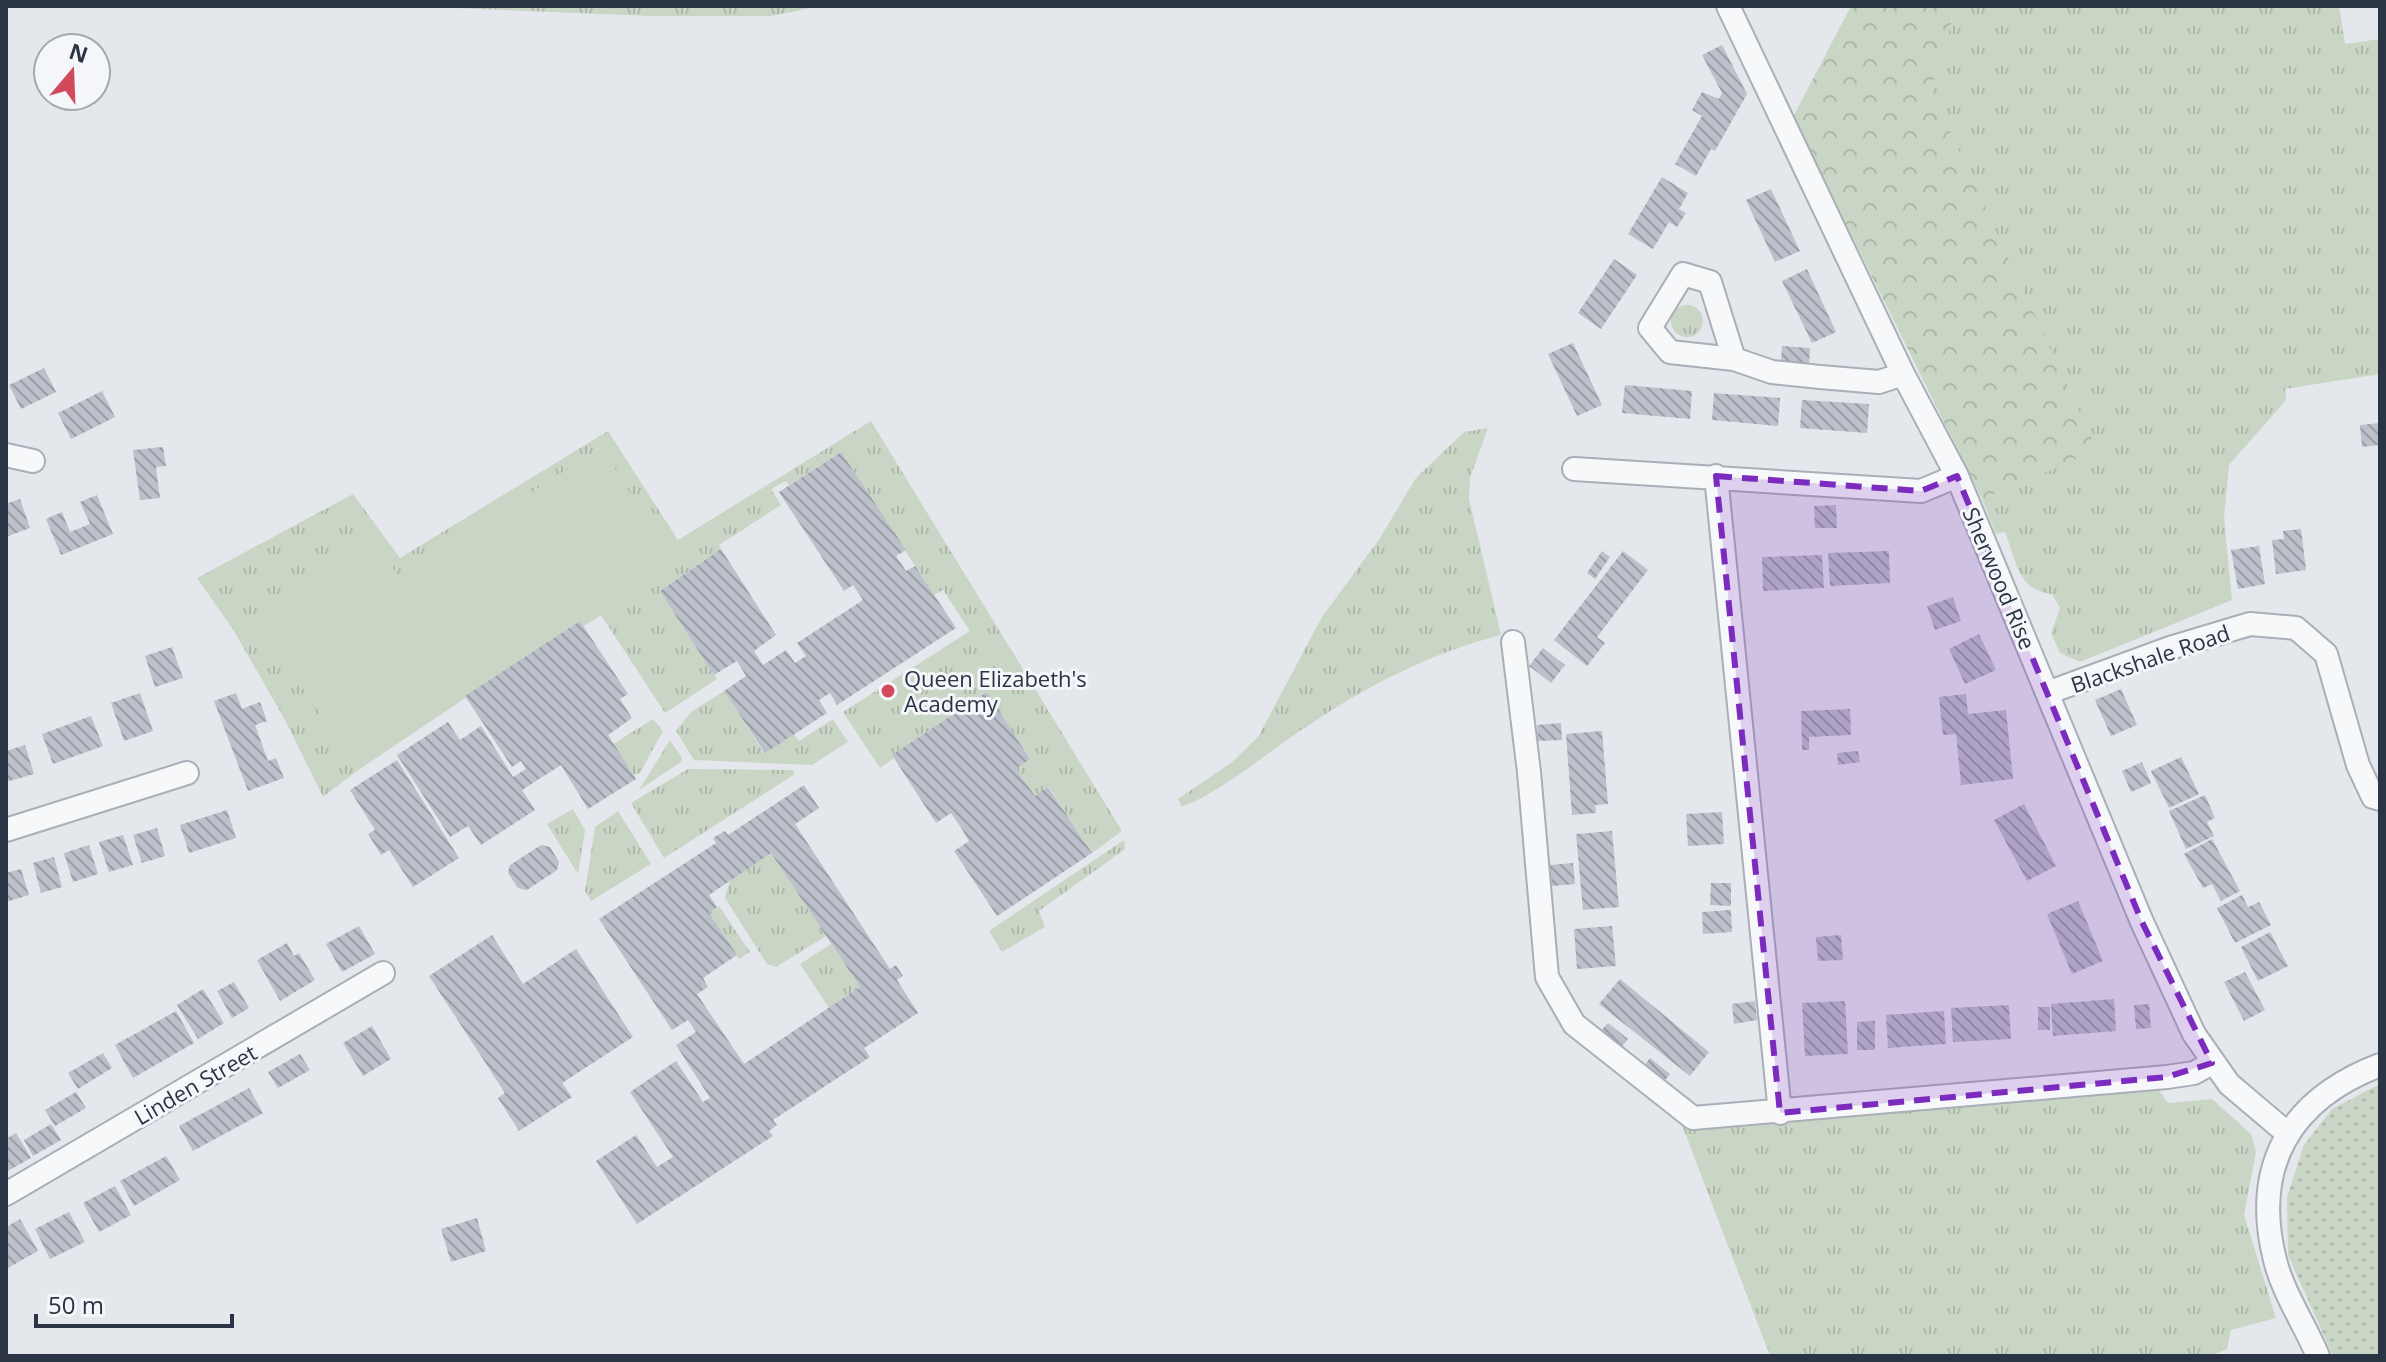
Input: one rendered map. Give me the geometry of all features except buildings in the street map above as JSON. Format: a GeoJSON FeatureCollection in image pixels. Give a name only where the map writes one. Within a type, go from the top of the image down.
{"type":"FeatureCollection","features":[{"type":"Feature","properties":{"kind":"street","name":"Sherwood Rise"},"geometry":{"type":"LineString","coordinates":[[1728,6],[1903,374],[1957,476],[2004,582],[2142,922],[2194,1034],[2212,1063],[2245,1099],[2288,1134]]}},
{"type":"Feature","properties":{"kind":"street"},"geometry":{"type":"LineString","coordinates":[[1734,359],[1772,372],[1820,377],[1879,382],[1903,374]]}},
{"type":"Feature","properties":{"kind":"street"},"geometry":{"type":"LineString","coordinates":[[6,455],[33,461]]}},
{"type":"Feature","properties":{"kind":"street"},"geometry":{"type":"LineString","coordinates":[[1574,469],[1921,491],[1957,476]]}},
{"type":"Feature","properties":{"kind":"street"},"geometry":{"type":"LineString","coordinates":[[1716,476],[1780,1113]]}},
{"type":"Feature","properties":{"kind":"street","name":"Blackshale Road"},"geometry":{"type":"LineString","coordinates":[[2047,693],[2170,648],[2250,624],[2296,628],[2326,654],[2358,765],[2373,797],[2380,799]]}},
{"type":"Feature","properties":{"kind":"street"},"geometry":{"type":"LineString","coordinates":[[1513,642],[1529,772],[1547,977],[1565,1010],[1588,1037],[1693,1118],[1780,1113],[2167,1077],[2194,1073],[2212,1063]]}},
{"type":"Feature","properties":{"kind":"street"},"geometry":{"type":"LineString","coordinates":[[6,830],[187,773]]}},
{"type":"Feature","properties":{"kind":"street","name":"Linden Street"},"geometry":{"type":"LineString","coordinates":[[6,1194],[383,973]]}},
{"type":"Feature","properties":{"kind":"street"},"geometry":{"type":"LineString","coordinates":[[2318,1356],[2275,1263],[2267,1218],[2271,1180],[2288,1134],[2305,1110],[2325,1092],[2350,1077],[2380,1065]]}},
{"type":"Feature","properties":{"kind":"highlighted area"},"geometry":{"type":"Polygon","coordinates":[[[1716,476],[1921,491],[1957,476],[2142,922],[2212,1063],[2167,1077],[1780,1113],[1716,476]]]}},
{"type":"Feature","properties":{"kind":"green space"},"geometry":{"type":"Polygon","coordinates":[[[404,6],[821,6],[771,16],[652,16],[404,6]]]}},
{"type":"Feature","properties":{"kind":"green space"},"geometry":{"type":"Polygon","coordinates":[[[1851,6],[1950,6],[1952,20],[1931,90],[2097,450],[1982,499],[1793,117],[1851,6]]]}},
{"type":"Feature","properties":{"kind":"green space"},"geometry":{"type":"Polygon","coordinates":[[[1950,6],[2339,6],[2345,44],[2380,39],[2380,374],[2285,389],[2286,400],[2229,465],[2224,518],[2232,600],[2080,662],[2060,653],[2051,633],[2060,608],[2052,594],[2041,592],[2025,580],[2005,532],[1996,534],[1982,499],[2096,450],[1931,90],[1952,20],[1950,6]]]}},
{"type":"Feature","properties":{"kind":"green space"},"geometry":{"type":"Polygon","coordinates":[[[1687,305],[1698,310],[1703,321],[1698,332],[1687,337],[1676,332],[1671,321],[1676,310],[1687,305]]]}},
{"type":"Feature","properties":{"kind":"green space"},"geometry":{"type":"Polygon","coordinates":[[[871,421],[1122,831],[1092,853],[1049,787],[1035,796],[1016,769],[1030,759],[987,692],[892,755],[894,758],[880,768],[843,712],[970,631],[943,590],[934,595],[841,452],[789,485],[786,481],[771,489],[781,505],[719,545],[721,549],[660,591],[717,679],[665,713],[601,615],[677,567],[601,448],[399,578],[374,540],[257,616],[357,771],[323,797],[285,720],[234,631],[197,578],[353,494],[400,558],[608,431],[678,540],[871,421]]]}},
{"type":"Feature","properties":{"kind":"green space"},"geometry":{"type":"Polygon","coordinates":[[[1488,428],[1470,478],[1469,499],[1501,635],[1424,661],[1376,685],[1306,727],[1215,790],[1182,807],[1178,799],[1231,763],[1258,737],[1322,617],[1380,538],[1416,478],[1464,432],[1488,428]]]}},
{"type":"Feature","properties":{"kind":"green space"},"geometry":{"type":"Polygon","coordinates":[[[601,448],[678,567],[584,626],[580,621],[357,771],[256,616],[374,540],[399,577],[601,448]]]}},
{"type":"Feature","properties":{"kind":"green space"},"geometry":{"type":"Polygon","coordinates":[[[724,691],[764,753],[794,734],[799,741],[833,719],[848,742],[812,765],[694,760],[676,731],[691,712],[724,691]]]}},
{"type":"Feature","properties":{"kind":"green space"},"geometry":{"type":"Polygon","coordinates":[[[653,719],[663,731],[640,773],[634,775],[613,744],[653,719]]]}},
{"type":"Feature","properties":{"kind":"green space"},"geometry":{"type":"Polygon","coordinates":[[[670,740],[682,758],[681,762],[639,790],[670,740]]]}},
{"type":"Feature","properties":{"kind":"green space"},"geometry":{"type":"Polygon","coordinates":[[[688,769],[793,770],[795,774],[664,858],[631,803],[688,769]]]}},
{"type":"Feature","properties":{"kind":"green space"},"geometry":{"type":"Polygon","coordinates":[[[573,809],[585,830],[578,874],[547,824],[573,809]]]}},
{"type":"Feature","properties":{"kind":"green space"},"geometry":{"type":"Polygon","coordinates":[[[618,811],[651,864],[591,901],[585,891],[595,827],[618,811]]]}},
{"type":"Feature","properties":{"kind":"green space"},"geometry":{"type":"Polygon","coordinates":[[[1124,840],[1125,849],[1039,911],[1045,927],[1002,952],[989,931],[1124,840]]]}},
{"type":"Feature","properties":{"kind":"green space"},"geometry":{"type":"Polygon","coordinates":[[[771,853],[826,936],[776,967],[767,964],[725,898],[730,880],[771,853]]]}},
{"type":"Feature","properties":{"kind":"green space"},"geometry":{"type":"Polygon","coordinates":[[[719,906],[750,952],[739,959],[709,913],[719,906]]]}},
{"type":"Feature","properties":{"kind":"green space"},"geometry":{"type":"Polygon","coordinates":[[[831,944],[860,987],[829,1008],[800,964],[831,944]]]}},
{"type":"Feature","properties":{"kind":"green space"},"geometry":{"type":"Polygon","coordinates":[[[2380,1084],[2380,1356],[2333,1356],[2288,1255],[2287,1197],[2304,1145],[2332,1109],[2380,1084]]]}},
{"type":"Feature","properties":{"kind":"green space"},"geometry":{"type":"Polygon","coordinates":[[[2158,1089],[2168,1103],[2212,1099],[2251,1134],[2256,1152],[2244,1215],[2276,1318],[2231,1330],[2227,1349],[2210,1356],[1770,1356],[1682,1125],[2158,1089]]]}},
{"type":"Feature","properties":{"kind":"place","name":"Queen Elizabeth's Academy"},"geometry":{"type":"Point","coordinates":[888,691]}}]}
